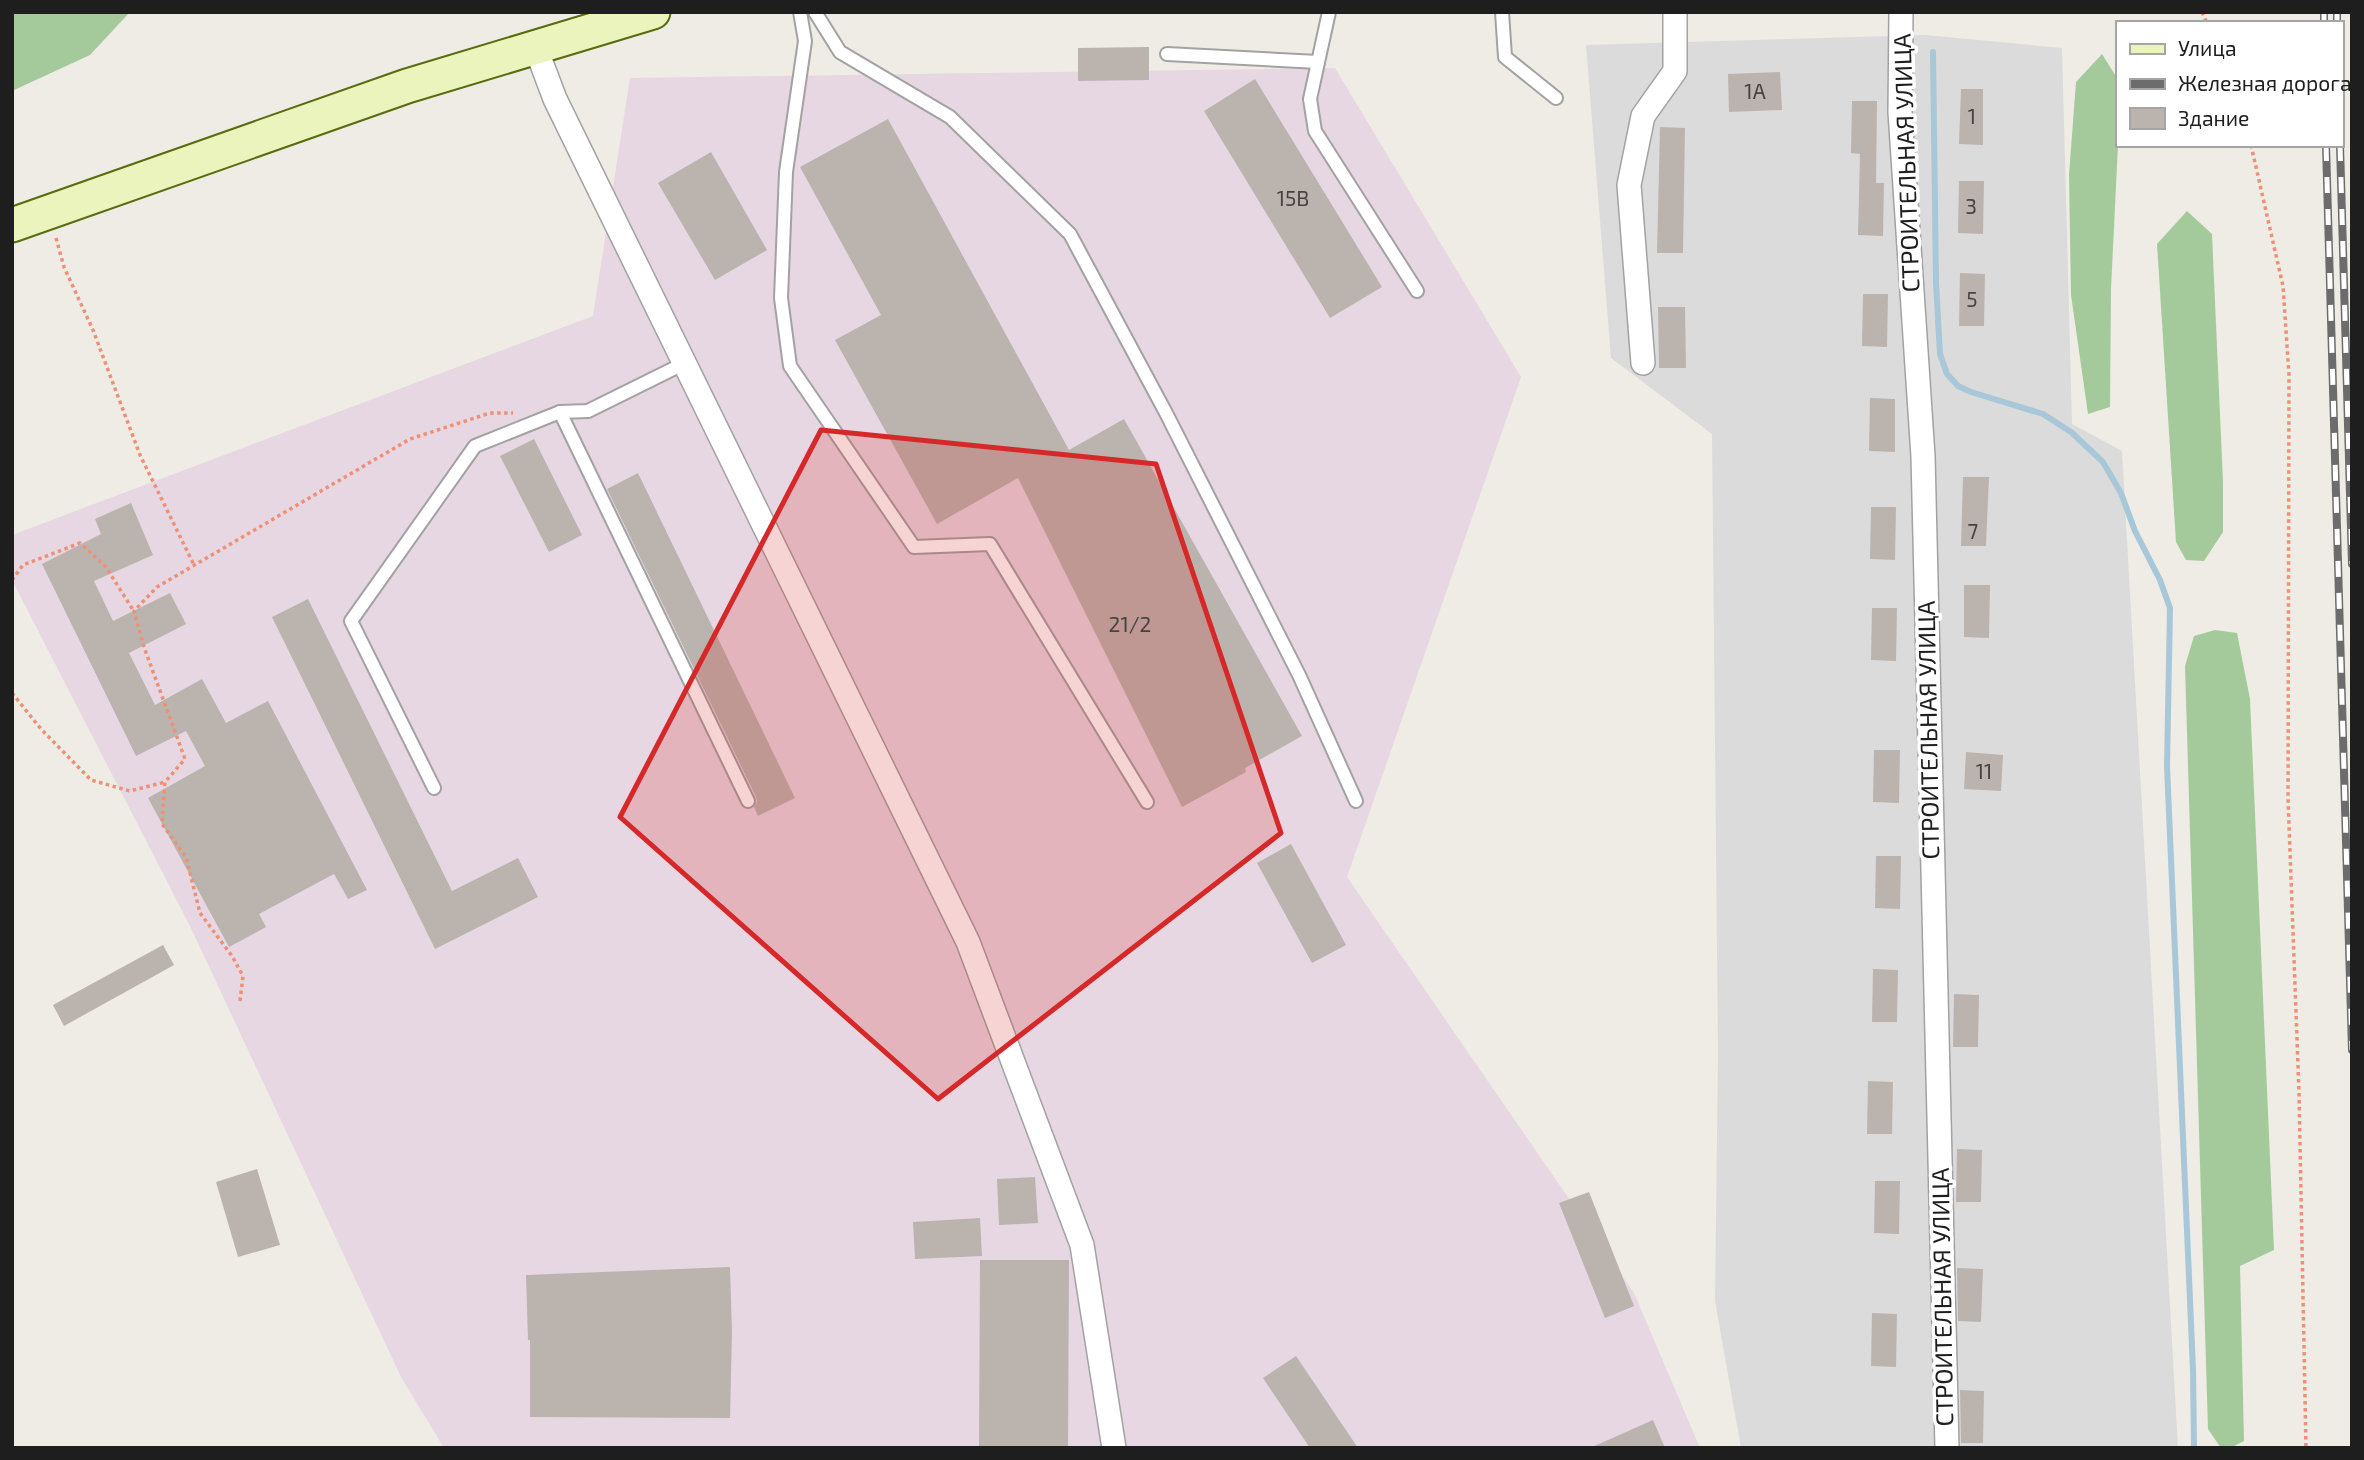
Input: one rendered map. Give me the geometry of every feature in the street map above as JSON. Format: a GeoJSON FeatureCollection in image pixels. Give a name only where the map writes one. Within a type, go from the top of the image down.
{"type":"FeatureCollection","features":[{"type":"Feature","properties":{"kind":"main road"},"geometry":{"type":"LineString","coordinates":[[12,225],[407,86],[653,12]]}},
{"type":"Feature","properties":{"kind":"street"},"geometry":{"type":"LineString","coordinates":[[1643,363],[1629,185],[1643,116],[1675,71],[1675,12]]}},
{"type":"Feature","properties":{"kind":"street","name":"СТРОИТЕЛЬНАЯ УЛИЦА"},"geometry":{"type":"LineString","coordinates":[[1901,12],[1900,112],[1923,456],[1947,1448]]}},
{"type":"Feature","properties":{"kind":"street"},"geometry":{"type":"LineString","coordinates":[[534,46],[555,99],[968,942],[1082,1245],[1114,1448]]}},
{"type":"Feature","properties":{"kind":"lane"},"geometry":{"type":"LineString","coordinates":[[800,12],[804,41],[786,172],[781,298],[790,366],[914,547],[990,544],[1147,802]]}},
{"type":"Feature","properties":{"kind":"lane"},"geometry":{"type":"LineString","coordinates":[[815,12],[840,52],[950,117],[1070,234],[1166,413],[1286,650],[1356,801]]}},
{"type":"Feature","properties":{"kind":"lane"},"geometry":{"type":"LineString","coordinates":[[1329,12],[1310,99],[1315,131],[1417,291]]}},
{"type":"Feature","properties":{"kind":"lane"},"geometry":{"type":"LineString","coordinates":[[1502,12],[1505,57],[1556,99]]}},
{"type":"Feature","properties":{"kind":"lane"},"geometry":{"type":"LineString","coordinates":[[1167,54],[1318,62]]}},
{"type":"Feature","properties":{"kind":"lane"},"geometry":{"type":"LineString","coordinates":[[434,788],[351,621],[475,446],[560,412],[588,411],[685,363]]}},
{"type":"Feature","properties":{"kind":"lane"},"geometry":{"type":"LineString","coordinates":[[560,412],[748,801]]}},
{"type":"Feature","properties":{"kind":"path"},"geometry":{"type":"LineString","coordinates":[[2250,147],[2283,286],[2289,375],[2288,798],[2299,1092],[2306,1448]]}},
{"type":"Feature","properties":{"kind":"path"},"geometry":{"type":"LineString","coordinates":[[48,212],[64,267],[93,330],[140,455],[194,565]]}},
{"type":"Feature","properties":{"kind":"path"},"geometry":{"type":"LineString","coordinates":[[134,611],[157,587],[410,439],[490,414],[518,413]]}},
{"type":"Feature","properties":{"kind":"path"},"geometry":{"type":"LineString","coordinates":[[12,580],[23,565],[80,543],[106,567],[134,611],[144,647],[185,759],[165,782],[130,791],[91,780],[41,729],[12,693]]}},
{"type":"Feature","properties":{"kind":"path"},"geometry":{"type":"LineString","coordinates":[[165,782],[162,824],[186,857],[200,913],[232,956],[243,976],[240,1001]]}},
{"type":"Feature","properties":{"kind":"highlighted area"},"geometry":{"type":"Polygon","coordinates":[[[821,430],[1156,464],[1281,833],[938,1099],[620,817],[821,430]]]}},
{"type":"Feature","properties":{"kind":"shaded area"},"geometry":{"type":"Polygon","coordinates":[[[1925,35],[2062,48],[2072,424],[2122,451],[2178,1448],[1741,1448],[1715,1301],[1718,1053],[1712,434],[1611,358],[1586,45],[1925,35]]]}},
{"type":"Feature","properties":{"kind":"shaded area"},"geometry":{"type":"Polygon","coordinates":[[[1335,68],[1521,377],[1347,877],[1634,1293],[1700,1448],[444,1448],[401,1377],[190,926],[12,580],[12,535],[593,316],[630,78],[1335,68]]]}},
{"type":"Feature","properties":{"kind":"green space"},"geometry":{"type":"Polygon","coordinates":[[[12,12],[130,12],[90,55],[12,91],[12,12]]]}},
{"type":"Feature","properties":{"kind":"green space"},"geometry":{"type":"Polygon","coordinates":[[[2102,54],[2116,76],[2118,147],[2111,289],[2110,407],[2088,414],[2071,295],[2069,175],[2076,82],[2102,54]]]}},
{"type":"Feature","properties":{"kind":"green space"},"geometry":{"type":"Polygon","coordinates":[[[2187,211],[2212,234],[2223,532],[2204,561],[2186,560],[2176,542],[2157,244],[2187,211]]]}},
{"type":"Feature","properties":{"kind":"green space"},"geometry":{"type":"Polygon","coordinates":[[[2215,630],[2237,633],[2250,699],[2274,1250],[2240,1266],[2244,1441],[2230,1448],[2221,1448],[2208,1429],[2185,666],[2194,636],[2215,630]]]}},
{"type":"Feature","properties":{"kind":"building"},"geometry":{"type":"Polygon","coordinates":[[[1149,47],[1149,80],[1078,81],[1078,48],[1149,47]]]}},
{"type":"Feature","properties":{"kind":"building"},"geometry":{"type":"Polygon","coordinates":[[[1780,72],[1782,110],[1729,112],[1728,74],[1780,72]]]}},
{"type":"Feature","properties":{"kind":"building"},"geometry":{"type":"Polygon","coordinates":[[[1255,79],[1382,287],[1330,318],[1204,111],[1255,79]]]}},
{"type":"Feature","properties":{"kind":"building"},"geometry":{"type":"Polygon","coordinates":[[[1961,89],[1983,89],[1983,145],[1959,144],[1961,89]]]}},
{"type":"Feature","properties":{"kind":"building"},"geometry":{"type":"Polygon","coordinates":[[[1852,101],[1877,101],[1876,183],[1884,183],[1883,236],[1858,235],[1860,154],[1851,153],[1852,101]]]}},
{"type":"Feature","properties":{"kind":"building"},"geometry":{"type":"Polygon","coordinates":[[[888,119],[1069,450],[1124,419],[1302,736],[1245,768],[1246,772],[1182,807],[1018,478],[937,524],[835,340],[881,315],[800,167],[888,119]]]}},
{"type":"Feature","properties":{"kind":"building"},"geometry":{"type":"Polygon","coordinates":[[[1660,127],[1685,128],[1683,253],[1657,253],[1660,127]]]}},
{"type":"Feature","properties":{"kind":"building"},"geometry":{"type":"Polygon","coordinates":[[[711,152],[767,250],[715,280],[658,183],[711,152]]]}},
{"type":"Feature","properties":{"kind":"building"},"geometry":{"type":"Polygon","coordinates":[[[1959,181],[1984,181],[1983,234],[1958,233],[1959,181]]]}},
{"type":"Feature","properties":{"kind":"building"},"geometry":{"type":"Polygon","coordinates":[[[1960,273],[1985,274],[1984,326],[1959,326],[1960,273]]]}},
{"type":"Feature","properties":{"kind":"building"},"geometry":{"type":"Polygon","coordinates":[[[1863,294],[1888,294],[1887,347],[1862,346],[1863,294]]]}},
{"type":"Feature","properties":{"kind":"building"},"geometry":{"type":"Polygon","coordinates":[[[1658,307],[1685,307],[1686,368],[1659,368],[1658,307]]]}},
{"type":"Feature","properties":{"kind":"building"},"geometry":{"type":"Polygon","coordinates":[[[1870,398],[1895,399],[1895,452],[1869,451],[1870,398]]]}},
{"type":"Feature","properties":{"kind":"building"},"geometry":{"type":"Polygon","coordinates":[[[534,439],[582,535],[549,552],[500,456],[534,439]]]}},
{"type":"Feature","properties":{"kind":"building"},"geometry":{"type":"Polygon","coordinates":[[[638,473],[795,798],[758,816],[754,807],[756,797],[607,489],[638,473]]]}},
{"type":"Feature","properties":{"kind":"building"},"geometry":{"type":"Polygon","coordinates":[[[1963,477],[1989,477],[1986,546],[1961,546],[1963,477]]]}},
{"type":"Feature","properties":{"kind":"building"},"geometry":{"type":"Polygon","coordinates":[[[131,503],[153,555],[94,581],[113,621],[170,593],[186,624],[129,653],[155,705],[202,679],[226,723],[268,701],[367,890],[348,899],[334,874],[259,914],[266,927],[229,947],[148,798],[205,766],[186,731],[136,756],[42,564],[101,534],[95,519],[131,503]]]}},
{"type":"Feature","properties":{"kind":"building"},"geometry":{"type":"Polygon","coordinates":[[[1871,507],[1896,507],[1895,560],[1870,559],[1871,507]]]}},
{"type":"Feature","properties":{"kind":"building"},"geometry":{"type":"Polygon","coordinates":[[[1964,585],[1990,585],[1989,638],[1964,637],[1964,585]]]}},
{"type":"Feature","properties":{"kind":"building"},"geometry":{"type":"Polygon","coordinates":[[[308,599],[452,891],[518,858],[538,897],[435,949],[272,617],[308,599]]]}},
{"type":"Feature","properties":{"kind":"building"},"geometry":{"type":"Polygon","coordinates":[[[1872,608],[1897,608],[1896,661],[1871,660],[1872,608]]]}},
{"type":"Feature","properties":{"kind":"building"},"geometry":{"type":"Polygon","coordinates":[[[1874,750],[1900,750],[1899,803],[1873,802],[1874,750]]]}},
{"type":"Feature","properties":{"kind":"building"},"geometry":{"type":"Polygon","coordinates":[[[1966,752],[2003,755],[2001,791],[1964,789],[1966,752]]]}},
{"type":"Feature","properties":{"kind":"building"},"geometry":{"type":"Polygon","coordinates":[[[1291,844],[1346,945],[1312,963],[1257,863],[1291,844]]]}},
{"type":"Feature","properties":{"kind":"building"},"geometry":{"type":"Polygon","coordinates":[[[1876,856],[1901,856],[1900,909],[1875,908],[1876,856]]]}},
{"type":"Feature","properties":{"kind":"building"},"geometry":{"type":"Polygon","coordinates":[[[163,945],[174,965],[64,1026],[53,1005],[163,945]]]}},
{"type":"Feature","properties":{"kind":"building"},"geometry":{"type":"Polygon","coordinates":[[[1873,969],[1898,970],[1897,1022],[1872,1022],[1873,969]]]}},
{"type":"Feature","properties":{"kind":"building"},"geometry":{"type":"Polygon","coordinates":[[[1954,994],[1979,995],[1978,1047],[1953,1047],[1954,994]]]}},
{"type":"Feature","properties":{"kind":"building"},"geometry":{"type":"Polygon","coordinates":[[[1868,1081],[1893,1082],[1892,1134],[1867,1134],[1868,1081]]]}},
{"type":"Feature","properties":{"kind":"building"},"geometry":{"type":"Polygon","coordinates":[[[1957,1149],[1982,1150],[1981,1202],[1956,1202],[1957,1149]]]}},
{"type":"Feature","properties":{"kind":"building"},"geometry":{"type":"Polygon","coordinates":[[[257,1169],[280,1245],[238,1257],[216,1182],[257,1169]]]}},
{"type":"Feature","properties":{"kind":"building"},"geometry":{"type":"Polygon","coordinates":[[[1035,1177],[1038,1223],[999,1225],[997,1179],[1035,1177]]]}},
{"type":"Feature","properties":{"kind":"building"},"geometry":{"type":"Polygon","coordinates":[[[1875,1181],[1900,1181],[1899,1234],[1874,1233],[1875,1181]]]}},
{"type":"Feature","properties":{"kind":"building"},"geometry":{"type":"Polygon","coordinates":[[[1589,1192],[1634,1306],[1605,1318],[1559,1203],[1589,1192]]]}},
{"type":"Feature","properties":{"kind":"building"},"geometry":{"type":"Polygon","coordinates":[[[980,1218],[982,1256],[915,1259],[913,1222],[980,1218]]]}},
{"type":"Feature","properties":{"kind":"building"},"geometry":{"type":"Polygon","coordinates":[[[980,1260],[1069,1260],[1068,1448],[979,1448],[980,1260]]]}},
{"type":"Feature","properties":{"kind":"building"},"geometry":{"type":"Polygon","coordinates":[[[730,1267],[730,1418],[530,1417],[530,1340],[526,1275],[730,1267]]]}},
{"type":"Feature","properties":{"kind":"building"},"geometry":{"type":"Polygon","coordinates":[[[1957,1268],[1983,1269],[1981,1322],[1958,1321],[1957,1268]]]}},
{"type":"Feature","properties":{"kind":"building"},"geometry":{"type":"Polygon","coordinates":[[[1872,1313],[1897,1314],[1896,1367],[1871,1366],[1872,1313]]]}},
{"type":"Feature","properties":{"kind":"building"},"geometry":{"type":"Polygon","coordinates":[[[1296,1356],[1358,1448],[1310,1448],[1263,1378],[1296,1356]]]}},
{"type":"Feature","properties":{"kind":"building"},"geometry":{"type":"Polygon","coordinates":[[[1960,1390],[1984,1391],[1983,1443],[1961,1443],[1960,1390]]]}},
{"type":"Feature","properties":{"kind":"building"},"geometry":{"type":"Polygon","coordinates":[[[1653,1420],[1665,1448],[1590,1448],[1653,1420]]]}},
{"type":"Feature","properties":{"kind":"waterway"},"geometry":{"type":"LineString","coordinates":[[1933,52],[1936,283],[1940,354],[1947,374],[1958,386],[1971,392],[2043,414],[2071,432],[2103,462],[2121,493],[2170,608],[2167,766],[2194,1448]]}},
{"type":"Feature","properties":{"kind":"railway"},"geometry":{"type":"LineString","coordinates":[[2324,12],[2324,21]]}},
{"type":"Feature","properties":{"kind":"railway"},"geometry":{"type":"LineString","coordinates":[[2337,12],[2337,21]]}},
{"type":"Feature","properties":{"kind":"railway"},"geometry":{"type":"LineString","coordinates":[[2326,147],[2352,1050]]}},
{"type":"Feature","properties":{"kind":"railway"},"geometry":{"type":"LineString","coordinates":[[2340,147],[2352,564]]}}]}
